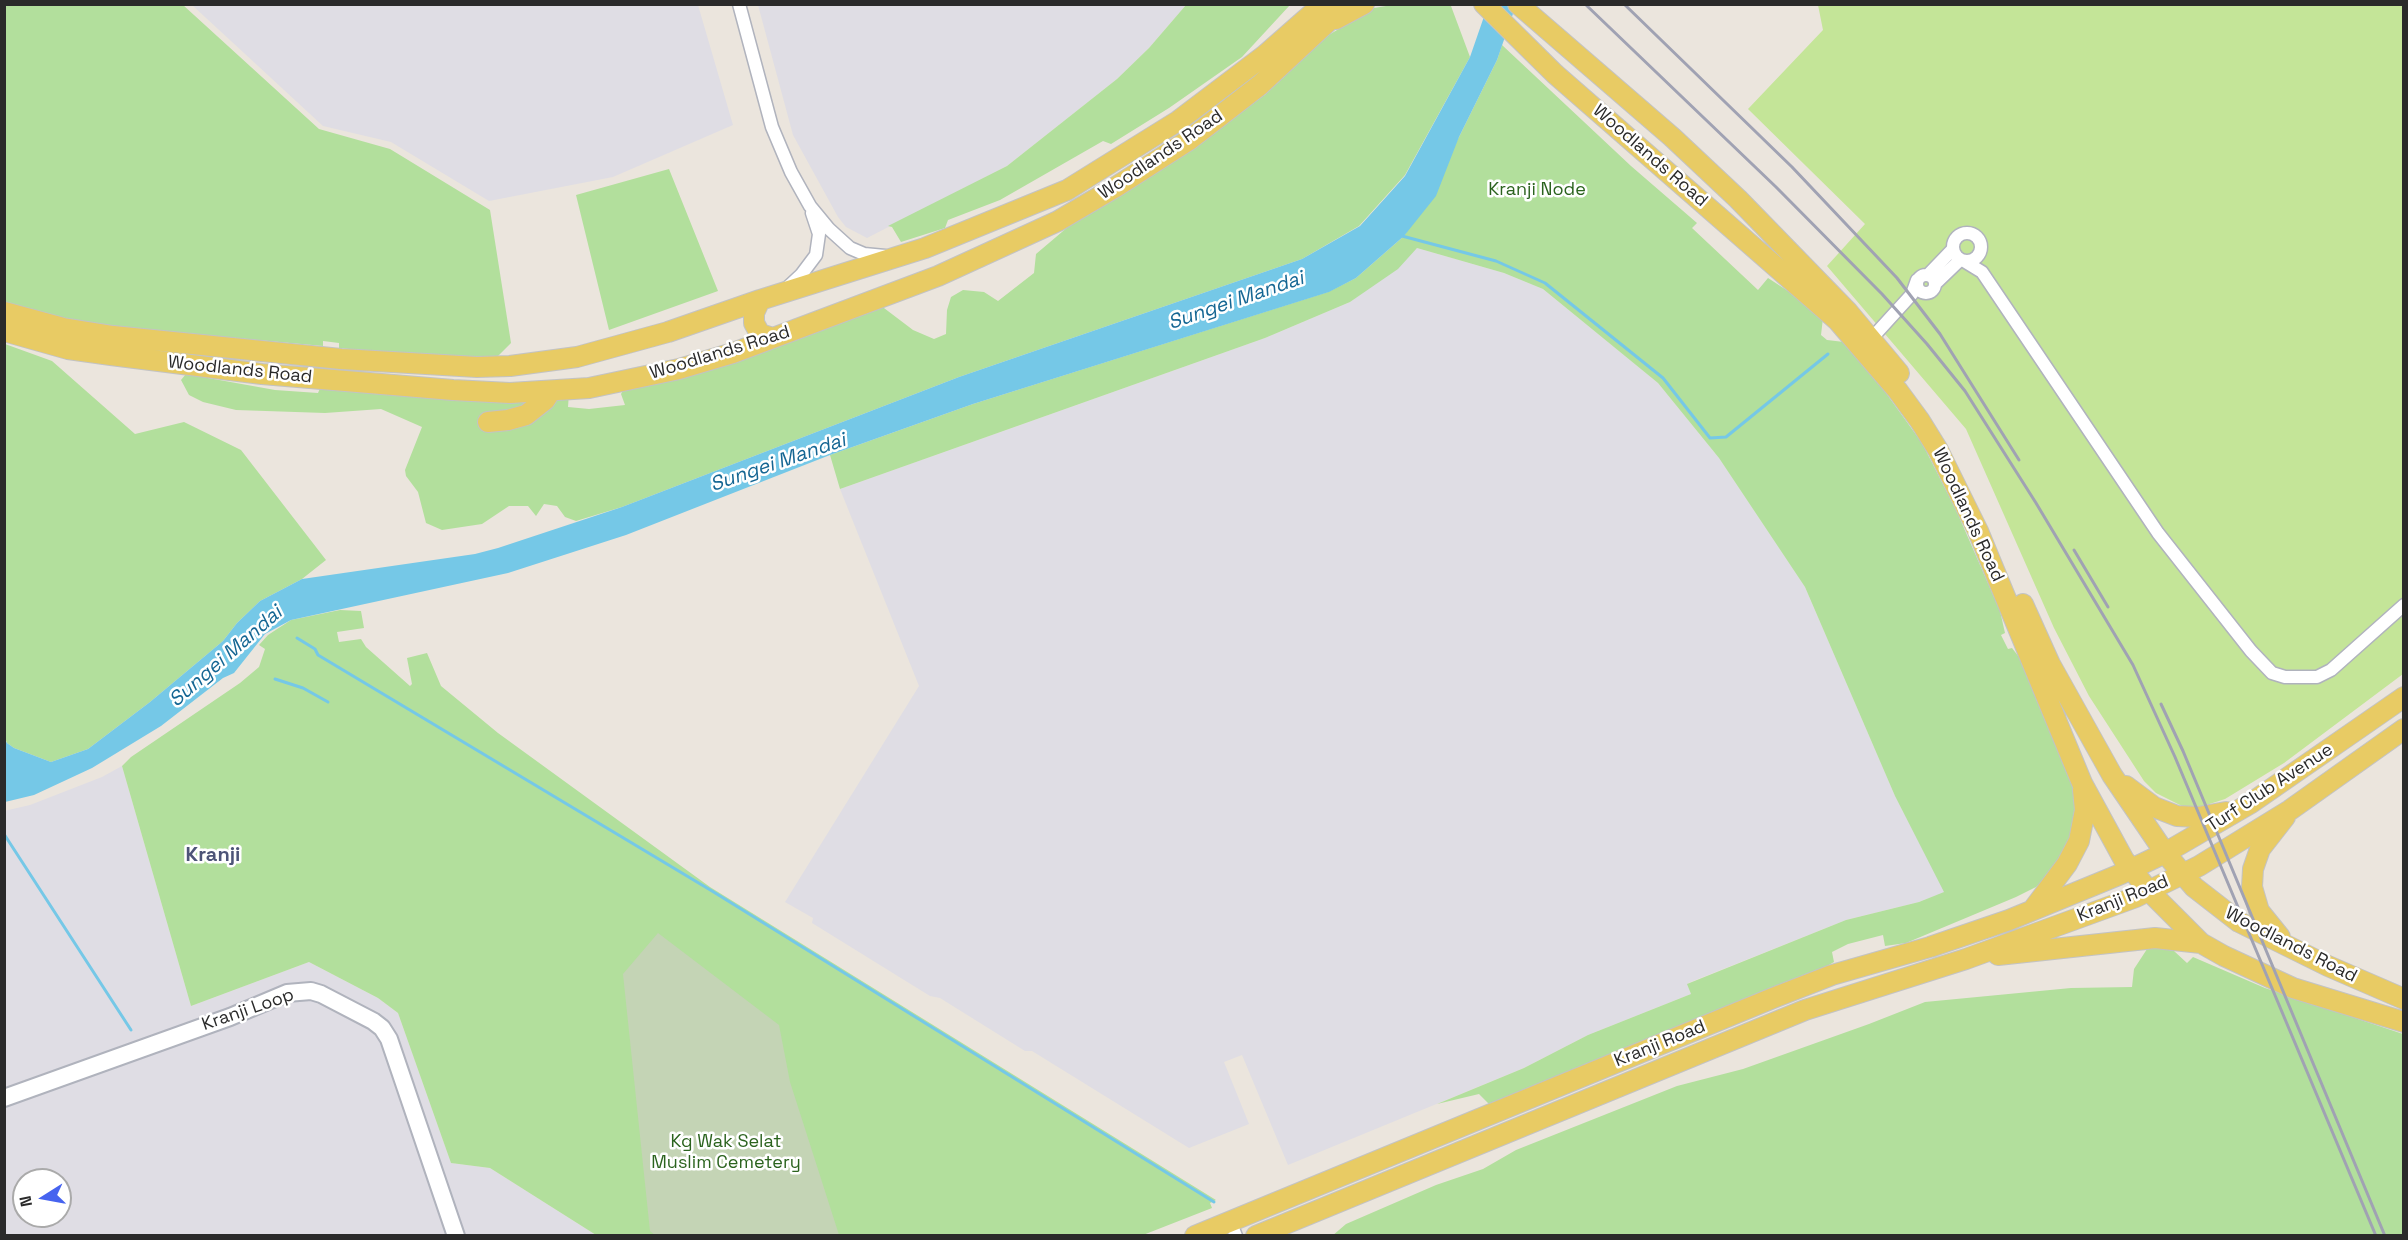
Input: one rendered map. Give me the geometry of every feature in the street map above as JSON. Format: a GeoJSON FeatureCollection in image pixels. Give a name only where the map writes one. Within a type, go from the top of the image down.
{"type":"FeatureCollection","features":[{"type":"Feature","properties":{"kind":"main road","name":"Woodlands Road"},"geometry":{"type":"LineString","coordinates":[[4,312],[63,328],[194,345],[341,359],[477,367],[510,366],[586,355],[668,332],[760,300],[925,248],[1067,190],[1178,120],[1324,9],[1347,4]]}},
{"type":"Feature","properties":{"kind":"main road"},"geometry":{"type":"LineString","coordinates":[[1324,9],[1364,4]]}},
{"type":"Feature","properties":{"kind":"main road"},"geometry":{"type":"LineString","coordinates":[[1470,4],[1487,8]]}},
{"type":"Feature","properties":{"kind":"main road","name":"Woodlands Road"},"geometry":{"type":"LineString","coordinates":[[1518,4],[1672,137],[1738,199],[1872,338],[1930,412],[1979,505],[2049,664],[2112,775],[2165,853],[2194,887],[2239,922],[2328,966],[2403,999]]}},
{"type":"Feature","properties":{"kind":"main road","name":"Woodlands Road"},"geometry":{"type":"LineString","coordinates":[[1487,8],[1556,74],[1838,321],[1909,406],[1938,450],[1978,531],[2082,783],[2131,870],[2149,891],[2201,943],[2293,988],[2403,1022]]}},
{"type":"Feature","properties":{"kind":"main road","name":"Woodlands Road"},"geometry":{"type":"LineString","coordinates":[[4,331],[68,350],[262,374],[453,390],[510,393],[589,388],[679,369],[773,338],[938,276],[1058,221],[1189,140],[1260,85],[1324,9]]}},
{"type":"Feature","properties":{"kind":"main road"},"geometry":{"type":"LineString","coordinates":[[1556,74],[1549,61],[1548,51],[1564,45]]}},
{"type":"Feature","properties":{"kind":"main road"},"geometry":{"type":"LineString","coordinates":[[760,300],[754,313],[754,323],[760,334],[773,338]]}},
{"type":"Feature","properties":{"kind":"main road"},"geometry":{"type":"LineString","coordinates":[[488,422],[526,415],[545,400],[551,391]]}},
{"type":"Feature","properties":{"kind":"main road","name":"Turf Club Avenue"},"geometry":{"type":"LineString","coordinates":[[2131,870],[2251,803],[2403,697]]}},
{"type":"Feature","properties":{"kind":"main road","name":"Turf Club Avenue"},"geometry":{"type":"LineString","coordinates":[[2183,874],[2290,810],[2403,729]]}},
{"type":"Feature","properties":{"kind":"main road"},"geometry":{"type":"LineString","coordinates":[[2112,775],[2154,807],[2178,816],[2199,818],[2251,803]]}},
{"type":"Feature","properties":{"kind":"main road"},"geometry":{"type":"LineString","coordinates":[[2033,910],[2067,864],[2079,841],[2085,810],[2082,783]]}},
{"type":"Feature","properties":{"kind":"main road"},"geometry":{"type":"LineString","coordinates":[[2286,944],[2263,917],[2252,887],[2253,869],[2260,849],[2290,810]]}},
{"type":"Feature","properties":{"kind":"main road","name":"Kranji Road"},"geometry":{"type":"LineString","coordinates":[[1195,1236],[1225,1230],[1773,998],[1832,975],[1930,947],[2033,910],[2131,870]]}},
{"type":"Feature","properties":{"kind":"main road","name":"Kranji Road"},"geometry":{"type":"LineString","coordinates":[[1256,1236],[1279,1231],[1797,1012],[1966,959],[2149,891],[2183,874]]}},
{"type":"Feature","properties":{"kind":"main road"},"geometry":{"type":"LineString","coordinates":[[1966,959],[2155,938],[2201,943]]}},
{"type":"Feature","properties":{"kind":"street"},"geometry":{"type":"LineString","coordinates":[[739,4],[772,127],[791,172],[810,206],[829,230],[850,248],[864,254],[896,257]]}},
{"type":"Feature","properties":{"kind":"street"},"geometry":{"type":"LineString","coordinates":[[782,293],[801,275],[816,255],[819,234],[810,206]]}},
{"type":"Feature","properties":{"kind":"street"},"geometry":{"type":"LineString","coordinates":[[1872,338],[1918,293],[1953,249],[1957,237],[1968,233],[1978,239],[1982,272],[2158,533],[2251,651],[2272,673],[2286,677],[2317,677],[2331,670],[2403,605]]}},
{"type":"Feature","properties":{"kind":"street"},"geometry":{"type":"LineString","coordinates":[[1953,249],[1962,260],[1982,272]]}},
{"type":"Feature","properties":{"kind":"street"},"geometry":{"type":"LineString","coordinates":[[1927,280],[1962,260],[1971,260],[1979,253]]}},
{"type":"Feature","properties":{"kind":"street"},"geometry":{"type":"LineString","coordinates":[[1918,293],[1930,291],[1927,280]]}},
{"type":"Feature","properties":{"kind":"street","name":"Kranji Loop"},"geometry":{"type":"LineString","coordinates":[[4,1098],[230,1017],[287,993],[311,991],[321,994],[374,1021],[389,1039],[456,1236]]}},
{"type":"Feature","properties":{"kind":"shaded area"},"geometry":{"type":"Polygon","coordinates":[[[192,5],[698,5],[733,125],[613,177],[489,201],[391,142],[323,126],[192,5]]]}},
{"type":"Feature","properties":{"kind":"shaded area"},"geometry":{"type":"Polygon","coordinates":[[[758,5],[1186,5],[1149,48],[1117,79],[1007,166],[867,238],[846,227],[838,217],[793,135],[758,5]]]}},
{"type":"Feature","properties":{"kind":"shaded area"},"geometry":{"type":"Polygon","coordinates":[[[1417,248],[1504,273],[1543,289],[1658,383],[1719,458],[1805,587],[1895,796],[1945,892],[1919,902],[1846,920],[1688,983],[1691,994],[1588,1035],[1524,1068],[1288,1165],[1242,1055],[1224,1062],[1249,1124],[1189,1148],[1032,1051],[1025,1051],[940,998],[930,996],[812,923],[813,918],[785,902],[919,686],[840,489],[1265,338],[1350,302],[1417,248]]]}},
{"type":"Feature","properties":{"kind":"shaded area"},"geometry":{"type":"Polygon","coordinates":[[[122,766],[191,1006],[309,962],[378,998],[398,1013],[451,1163],[490,1168],[596,1235],[5,1235],[4,811],[30,805],[102,777],[122,766]]]}},
{"type":"Feature","properties":{"kind":"green space"},"geometry":{"type":"Polygon","coordinates":[[[1398,4],[1451,6],[1470,57],[1405,175],[1359,226],[1302,259],[959,377],[622,507],[576,521],[565,517],[557,506],[544,504],[536,516],[528,506],[509,506],[482,524],[442,530],[426,523],[418,492],[406,476],[405,470],[422,427],[381,409],[325,413],[236,410],[203,402],[189,395],[181,380],[186,374],[275,390],[318,393],[321,386],[569,393],[568,407],[589,409],[625,405],[621,394],[625,387],[880,305],[913,330],[934,339],[946,334],[947,310],[951,297],[963,290],[984,292],[998,301],[1034,273],[1036,254],[1082,215],[1216,130],[1266,94],[1327,36],[1374,8],[1398,4]]]}},
{"type":"Feature","properties":{"kind":"green space"},"geometry":{"type":"Polygon","coordinates":[[[5,5],[183,5],[319,129],[390,149],[490,210],[511,343],[497,357],[412,356],[339,348],[339,343],[323,341],[323,346],[116,327],[37,313],[5,302],[5,5]]]}},
{"type":"Feature","properties":{"kind":"green space"},"geometry":{"type":"Polygon","coordinates":[[[1186,5],[1290,5],[1242,57],[1169,108],[1111,144],[1103,141],[1000,200],[948,220],[945,228],[901,242],[892,227],[888,226],[1007,166],[1117,79],[1149,48],[1186,5]]]}},
{"type":"Feature","properties":{"kind":"green space"},"geometry":{"type":"Polygon","coordinates":[[[1818,5],[2403,5],[2403,674],[2284,763],[2225,799],[2197,808],[2184,807],[2156,793],[2144,781],[2089,696],[2054,628],[1966,429],[1827,266],[1865,224],[1748,109],[1823,30],[1818,5]]]}},
{"type":"Feature","properties":{"kind":"green space","name":"Kranji Node"},"geometry":{"type":"Polygon","coordinates":[[[1502,45],[1631,166],[1697,223],[1692,228],[1758,290],[1768,278],[1814,308],[1823,318],[1821,335],[1827,340],[1844,342],[1878,382],[1922,443],[1957,512],[2000,611],[2005,633],[2001,635],[2008,649],[2012,648],[2022,661],[2074,782],[2077,801],[2074,836],[2053,873],[2036,887],[2016,897],[1906,943],[1885,946],[1883,935],[1848,944],[1832,952],[1834,962],[1817,972],[1749,997],[1489,1104],[1479,1094],[1437,1104],[1524,1068],[1588,1035],[1691,994],[1687,984],[1846,920],[1919,902],[1944,892],[1895,796],[1805,587],[1719,458],[1658,383],[1543,289],[1504,273],[1417,248],[1398,269],[1350,302],[1265,338],[840,489],[830,455],[973,404],[1328,292],[1356,278],[1404,236],[1459,137],[1497,60],[1502,45]]]}},
{"type":"Feature","properties":{"kind":"green space"},"geometry":{"type":"Polygon","coordinates":[[[669,169],[718,291],[609,330],[576,195],[669,169]]]}},
{"type":"Feature","properties":{"kind":"green space"},"geometry":{"type":"Polygon","coordinates":[[[5,344],[52,361],[135,434],[184,422],[241,450],[326,560],[302,579],[260,601],[237,623],[223,641],[150,702],[88,749],[51,762],[14,748],[7,743],[5,738],[5,344]]]}},
{"type":"Feature","properties":{"kind":"green space"},"geometry":{"type":"Polygon","coordinates":[[[340,610],[361,611],[364,628],[337,632],[339,642],[361,639],[366,647],[410,686],[412,684],[407,658],[427,653],[441,686],[498,733],[710,887],[1216,1200],[1210,1203],[1212,1208],[1143,1235],[596,1235],[490,1168],[451,1163],[398,1013],[378,998],[309,962],[191,1006],[122,766],[131,757],[240,683],[259,667],[265,649],[259,645],[268,635],[291,620],[340,610]]]}},
{"type":"Feature","properties":{"kind":"green space","name":"Kg Wak Selat Muslim Cemetery"},"geometry":{"type":"Polygon","coordinates":[[[658,933],[779,1025],[790,1082],[839,1235],[656,1236],[650,1231],[623,974],[658,933]]]}},
{"type":"Feature","properties":{"kind":"green space"},"geometry":{"type":"Polygon","coordinates":[[[2149,946],[2174,951],[2187,963],[2193,957],[2265,988],[2403,1034],[2403,1235],[1332,1236],[1346,1224],[1436,1185],[1483,1169],[1516,1150],[1677,1086],[1743,1069],[1925,1002],[2071,988],[2132,987],[2134,969],[2149,946]]]}},
{"type":"Feature","properties":{"kind":"water","name":"Sungei Mandai"},"geometry":{"type":"Polygon","coordinates":[[[1488,5],[1516,5],[1497,60],[1459,137],[1436,196],[1404,236],[1356,278],[1329,292],[973,404],[830,455],[626,535],[508,573],[291,620],[265,634],[234,673],[223,678],[161,726],[92,768],[34,795],[5,802],[4,738],[14,748],[51,762],[88,749],[150,702],[223,641],[237,623],[260,601],[302,579],[475,554],[498,548],[622,507],[959,377],[1302,259],[1360,226],[1405,176],[1470,57],[1488,5]]]}},
{"type":"Feature","properties":{"kind":"waterway"},"geometry":{"type":"LineString","coordinates":[[1402,236],[1496,261],[1545,283],[1663,378],[1710,438],[1726,437],[1828,354]]}},
{"type":"Feature","properties":{"kind":"waterway"},"geometry":{"type":"LineString","coordinates":[[297,638],[315,649],[318,655],[712,891],[1214,1202]]}},
{"type":"Feature","properties":{"kind":"waterway"},"geometry":{"type":"LineString","coordinates":[[275,679],[303,688],[328,702]]}},
{"type":"Feature","properties":{"kind":"waterway"},"geometry":{"type":"LineString","coordinates":[[4,834],[131,1030]]}},
{"type":"Feature","properties":{"kind":"railway"},"geometry":{"type":"LineString","coordinates":[[1585,4],[1776,187],[1882,294],[1965,391],[2036,503],[2133,665],[2175,757],[2376,1236]]}},
{"type":"Feature","properties":{"kind":"railway"},"geometry":{"type":"LineString","coordinates":[[1624,4],[1792,167],[1897,278],[1940,334],[2019,460]]}},
{"type":"Feature","properties":{"kind":"railway"},"geometry":{"type":"LineString","coordinates":[[2074,550],[2108,607]]}},
{"type":"Feature","properties":{"kind":"railway"},"geometry":{"type":"LineString","coordinates":[[2161,704],[2183,751],[2385,1236]]}},
{"type":"Feature","properties":{"kind":"district","name":"Kranji"},"geometry":{"type":"Point","coordinates":[213,856]}}]}
